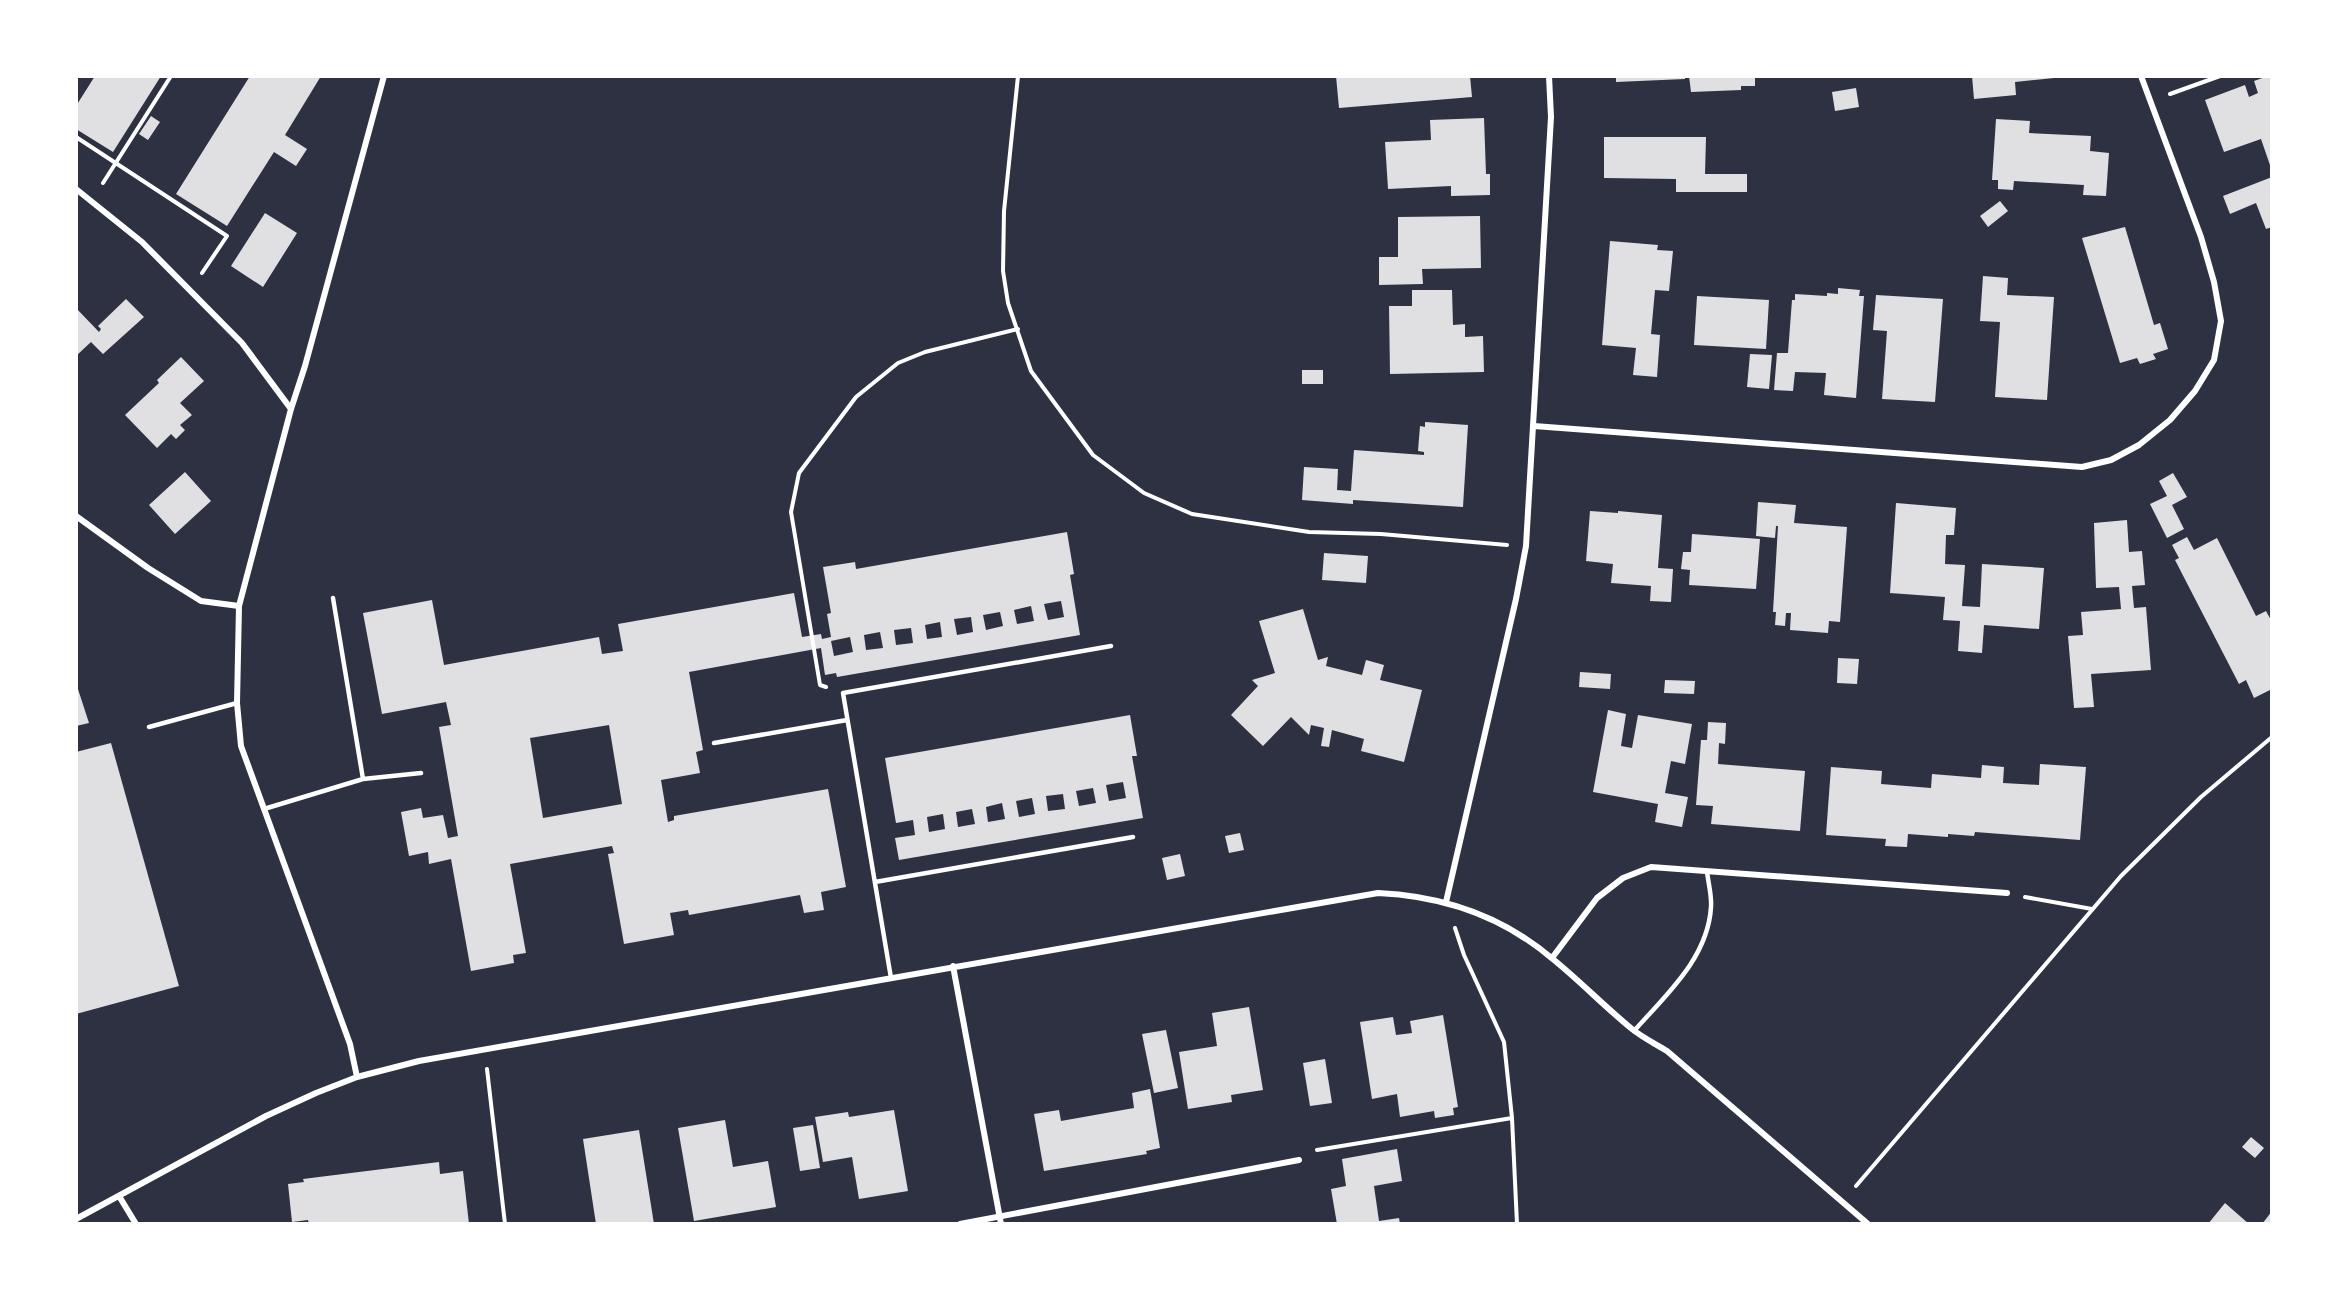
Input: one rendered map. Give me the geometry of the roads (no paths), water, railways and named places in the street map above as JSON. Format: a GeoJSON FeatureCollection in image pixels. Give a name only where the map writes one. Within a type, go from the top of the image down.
{"type":"FeatureCollection","features":[{"type":"Feature","properties":{"kind":"street"},"geometry":{"type":"LineString","coordinates":[[357,1077],[350,1044],[241,746],[237,703],[239,606],[291,409],[305,366],[384,76]]}},
{"type":"Feature","properties":{"kind":"street"},"geometry":{"type":"LineString","coordinates":[[1446,902],[1516,599],[1526,546],[1551,117],[1549,76]]}},
{"type":"Feature","properties":{"kind":"street"},"geometry":{"type":"LineString","coordinates":[[1534,426],[2082,467],[2111,460],[2130,450],[2170,420],[2195,392],[2214,360],[2221,321],[2214,282],[2201,237],[2141,76]]}},
{"type":"Feature","properties":{"kind":"street"},"geometry":{"type":"LineString","coordinates":[[76,189],[142,242],[242,344],[291,409]]}},
{"type":"Feature","properties":{"kind":"street"},"geometry":{"type":"LineString","coordinates":[[76,516],[148,568],[201,601],[239,606]]}},
{"type":"Feature","properties":{"kind":"street"},"geometry":{"type":"LineString","coordinates":[[1552,958],[1597,898],[1623,878],[1651,867],[2007,893]]}},
{"type":"Feature","properties":{"kind":"street"},"geometry":{"type":"LineString","coordinates":[[76,1220],[266,1116],[357,1077],[419,1061],[1378,893],[1413,895],[1446,902],[1485,916],[1552,958],[1634,1031],[1667,1051],[1868,1224]]}},
{"type":"Feature","properties":{"kind":"street"},"geometry":{"type":"LineString","coordinates":[[953,966],[1000,1220]]}},
{"type":"Feature","properties":{"kind":"street"},"geometry":{"type":"LineString","coordinates":[[960,1224],[1000,1220],[1299,1160]]}},
{"type":"Feature","properties":{"kind":"street"},"geometry":{"type":"LineString","coordinates":[[119,1196],[136,1224]]}},
{"type":"Feature","properties":{"kind":"lane"},"geometry":{"type":"LineString","coordinates":[[333,598],[363,779]]}},
{"type":"Feature","properties":{"kind":"lane"},"geometry":{"type":"LineString","coordinates":[[891,978],[843,693],[1111,646]]}},
{"type":"Feature","properties":{"kind":"lane"},"geometry":{"type":"LineString","coordinates":[[148,727],[237,703]]}},
{"type":"Feature","properties":{"kind":"lane"},"geometry":{"type":"LineString","coordinates":[[714,743],[847,720]]}},
{"type":"Feature","properties":{"kind":"lane"},"geometry":{"type":"LineString","coordinates":[[264,809],[363,779],[421,773]]}},
{"type":"Feature","properties":{"kind":"lane"},"geometry":{"type":"LineString","coordinates":[[875,882],[1132,837]]}},
{"type":"Feature","properties":{"kind":"lane"},"geometry":{"type":"LineString","coordinates":[[1634,1031],[1688,970],[1707,934],[1712,906],[1707,871]]}}]}
